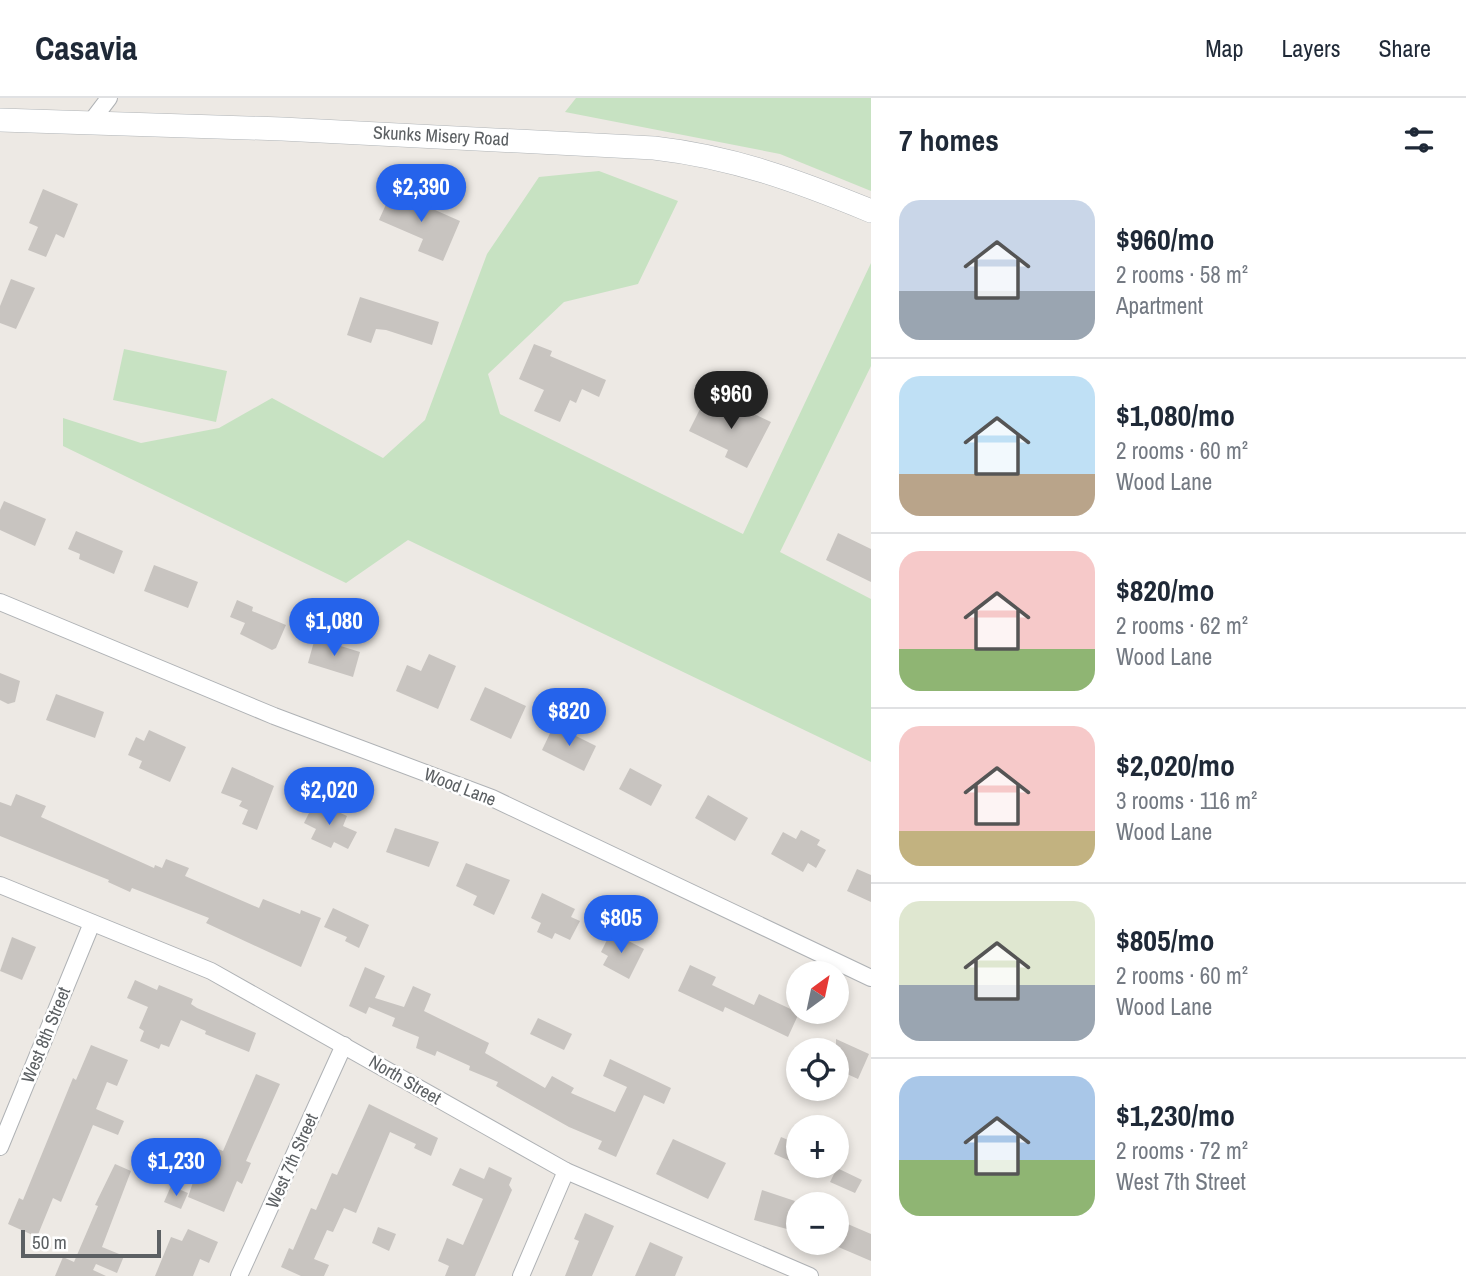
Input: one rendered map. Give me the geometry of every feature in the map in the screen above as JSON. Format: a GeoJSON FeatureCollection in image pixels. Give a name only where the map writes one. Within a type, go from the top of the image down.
{"type":"FeatureCollection","features":[{"type":"Feature","properties":{"kind":"main road","name":"Skunks Misery Road"},"geometry":{"type":"LineString","coordinates":[[1,122],[294,129],[654,148],[710,155],[772,173],[871,211]]}},
{"type":"Feature","properties":{"kind":"street"},"geometry":{"type":"LineString","coordinates":[[90,123],[109,98]]}},
{"type":"Feature","properties":{"kind":"street","name":"Wood Lane"},"geometry":{"type":"LineString","coordinates":[[0,602],[274,716],[492,798],[871,978]]}},
{"type":"Feature","properties":{"kind":"street","name":"North Street"},"geometry":{"type":"LineString","coordinates":[[0,885],[211,971],[566,1171],[781,1270],[810,1276]]}},
{"type":"Feature","properties":{"kind":"street","name":"West 8th Street"},"geometry":{"type":"LineString","coordinates":[[0,1147],[92,923]]}},
{"type":"Feature","properties":{"kind":"street","name":"West 7th Street"},"geometry":{"type":"LineString","coordinates":[[239,1276],[344,1045]]}},
{"type":"Feature","properties":{"kind":"street"},"geometry":{"type":"LineString","coordinates":[[522,1276],[566,1171]]}},
{"type":"Feature","properties":{"kind":"green space"},"geometry":{"type":"Polygon","coordinates":[[[576,98],[871,98],[871,191],[780,154],[565,112],[576,98]]]}},
{"type":"Feature","properties":{"kind":"green space"},"geometry":{"type":"Polygon","coordinates":[[[599,171],[678,201],[638,284],[564,302],[488,374],[500,414],[743,534],[871,263],[871,366],[780,552],[871,599],[871,762],[408,540],[346,583],[63,446],[63,418],[141,443],[219,428],[272,398],[383,458],[425,420],[487,254],[539,177],[599,171]]]}},
{"type":"Feature","properties":{"kind":"green space"},"geometry":{"type":"Polygon","coordinates":[[[124,349],[227,371],[216,422],[113,400],[124,349]]]}},
{"type":"Feature","properties":{"kind":"building"},"geometry":{"type":"Polygon","coordinates":[[[43,189],[78,204],[64,238],[56,234],[46,257],[28,250],[38,227],[29,223],[43,189]]]}},
{"type":"Feature","properties":{"kind":"building"},"geometry":{"type":"Polygon","coordinates":[[[392,191],[460,221],[443,261],[418,251],[423,239],[379,220],[392,191]]]}},
{"type":"Feature","properties":{"kind":"building"},"geometry":{"type":"Polygon","coordinates":[[[11,279],[35,288],[16,329],[0,323],[0,306],[11,279]]]}},
{"type":"Feature","properties":{"kind":"building"},"geometry":{"type":"Polygon","coordinates":[[[360,297],[439,322],[432,345],[386,330],[376,329],[371,343],[347,335],[360,297]]]}},
{"type":"Feature","properties":{"kind":"building"},"geometry":{"type":"Polygon","coordinates":[[[534,344],[552,351],[550,356],[606,380],[599,397],[582,389],[576,403],[570,400],[560,422],[534,411],[544,390],[519,379],[534,344]]]}},
{"type":"Feature","properties":{"kind":"building"},"geometry":{"type":"Polygon","coordinates":[[[705,399],[744,416],[746,410],[771,422],[747,468],[725,457],[728,450],[689,431],[705,399]]]}},
{"type":"Feature","properties":{"kind":"building"},"geometry":{"type":"Polygon","coordinates":[[[4,501],[46,519],[35,546],[0,530],[0,510],[4,501]]]}},
{"type":"Feature","properties":{"kind":"building"},"geometry":{"type":"Polygon","coordinates":[[[76,531],[123,551],[114,574],[79,559],[80,554],[68,549],[76,531]]]}},
{"type":"Feature","properties":{"kind":"building"},"geometry":{"type":"Polygon","coordinates":[[[838,533],[871,549],[871,582],[826,560],[838,533]]]}},
{"type":"Feature","properties":{"kind":"building"},"geometry":{"type":"Polygon","coordinates":[[[154,565],[198,582],[188,608],[144,591],[154,565]]]}},
{"type":"Feature","properties":{"kind":"building"},"geometry":{"type":"Polygon","coordinates":[[[237,600],[253,607],[252,611],[286,625],[276,648],[272,650],[240,634],[245,623],[230,617],[237,600]]]}},
{"type":"Feature","properties":{"kind":"building"},"geometry":{"type":"Polygon","coordinates":[[[315,638],[360,652],[353,677],[308,663],[315,638]]]}},
{"type":"Feature","properties":{"kind":"building"},"geometry":{"type":"Polygon","coordinates":[[[429,654],[456,666],[438,709],[396,691],[407,665],[421,671],[429,654]]]}},
{"type":"Feature","properties":{"kind":"building"},"geometry":{"type":"Polygon","coordinates":[[[0,673],[20,681],[15,702],[8,704],[0,700],[0,673]]]}},
{"type":"Feature","properties":{"kind":"building"},"geometry":{"type":"Polygon","coordinates":[[[485,687],[526,706],[511,739],[470,720],[485,687]]]}},
{"type":"Feature","properties":{"kind":"building"},"geometry":{"type":"Polygon","coordinates":[[[56,694],[104,712],[95,738],[46,720],[56,694]]]}},
{"type":"Feature","properties":{"kind":"building"},"geometry":{"type":"Polygon","coordinates":[[[554,725],[596,746],[584,771],[542,750],[554,725]]]}},
{"type":"Feature","properties":{"kind":"building"},"geometry":{"type":"Polygon","coordinates":[[[149,730],[186,747],[170,782],[139,768],[142,761],[128,755],[136,737],[144,741],[149,730]]]}},
{"type":"Feature","properties":{"kind":"building"},"geometry":{"type":"Polygon","coordinates":[[[232,767],[274,786],[257,830],[242,824],[248,810],[239,806],[242,801],[221,793],[232,767]]]}},
{"type":"Feature","properties":{"kind":"building"},"geometry":{"type":"Polygon","coordinates":[[[630,768],[662,785],[651,806],[619,789],[630,768]]]}},
{"type":"Feature","properties":{"kind":"building"},"geometry":{"type":"Polygon","coordinates":[[[16,794],[46,806],[41,817],[154,868],[155,865],[162,868],[166,859],[189,868],[185,876],[259,908],[263,899],[300,914],[301,910],[321,918],[301,967],[206,923],[209,918],[132,888],[130,892],[108,882],[109,880],[0,836],[0,802],[11,806],[16,794]]]}},
{"type":"Feature","properties":{"kind":"building"},"geometry":{"type":"Polygon","coordinates":[[[708,795],[748,818],[735,841],[695,818],[708,795]]]}},
{"type":"Feature","properties":{"kind":"building"},"geometry":{"type":"Polygon","coordinates":[[[315,801],[347,816],[343,826],[357,832],[348,849],[334,842],[331,848],[311,839],[316,829],[304,823],[315,801]]]}},
{"type":"Feature","properties":{"kind":"building"},"geometry":{"type":"Polygon","coordinates":[[[395,828],[439,842],[429,867],[386,852],[395,828]]]}},
{"type":"Feature","properties":{"kind":"building"},"geometry":{"type":"Polygon","coordinates":[[[801,830],[820,840],[817,845],[826,850],[816,868],[808,863],[803,872],[771,854],[783,832],[796,839],[801,830]]]}},
{"type":"Feature","properties":{"kind":"building"},"geometry":{"type":"Polygon","coordinates":[[[466,863],[510,880],[494,915],[473,905],[477,896],[456,886],[466,863]]]}},
{"type":"Feature","properties":{"kind":"building"},"geometry":{"type":"Polygon","coordinates":[[[857,869],[871,875],[871,902],[847,891],[857,869]]]}},
{"type":"Feature","properties":{"kind":"building"},"geometry":{"type":"Polygon","coordinates":[[[542,893],[575,909],[571,917],[580,921],[570,940],[555,933],[552,939],[537,932],[541,923],[531,918],[542,893]]]}},
{"type":"Feature","properties":{"kind":"building"},"geometry":{"type":"Polygon","coordinates":[[[333,908],[369,925],[359,948],[345,941],[347,937],[324,927],[333,908]]]}},
{"type":"Feature","properties":{"kind":"building"},"geometry":{"type":"Polygon","coordinates":[[[611,932],[644,949],[629,979],[603,965],[608,956],[601,952],[611,932]]]}},
{"type":"Feature","properties":{"kind":"building"},"geometry":{"type":"Polygon","coordinates":[[[12,937],[36,947],[22,980],[0,971],[12,937]]]}},
{"type":"Feature","properties":{"kind":"building"},"geometry":{"type":"Polygon","coordinates":[[[690,965],[716,977],[712,985],[754,1005],[759,994],[786,1007],[786,1024],[794,1024],[788,1037],[725,1007],[723,1012],[678,991],[690,965]]]}},
{"type":"Feature","properties":{"kind":"building"},"geometry":{"type":"Polygon","coordinates":[[[365,967],[385,976],[375,998],[404,1007],[413,986],[431,994],[424,1011],[489,1043],[485,1053],[545,1088],[552,1076],[574,1088],[571,1093],[615,1112],[627,1087],[603,1076],[610,1059],[671,1088],[664,1104],[644,1095],[616,1157],[598,1149],[602,1141],[569,1127],[496,1086],[498,1082],[469,1070],[470,1066],[437,1051],[435,1056],[416,1048],[419,1037],[392,1026],[395,1018],[369,1007],[366,1014],[349,1006],[365,967]]]}},
{"type":"Feature","properties":{"kind":"building"},"geometry":{"type":"Polygon","coordinates":[[[135,980],[157,990],[159,985],[193,999],[191,1004],[197,1008],[256,1033],[249,1052],[205,1034],[206,1031],[181,1020],[169,1047],[161,1044],[159,1049],[140,1041],[144,1031],[139,1028],[148,1007],[127,998],[135,980]]]}},
{"type":"Feature","properties":{"kind":"building"},"geometry":{"type":"Polygon","coordinates":[[[538,1018],[572,1034],[564,1050],[530,1034],[538,1018]]]}},
{"type":"Feature","properties":{"kind":"building"},"geometry":{"type":"Polygon","coordinates":[[[91,1045],[128,1060],[117,1086],[107,1082],[96,1109],[124,1121],[118,1135],[93,1125],[61,1202],[53,1198],[37,1237],[8,1224],[19,1198],[23,1200],[73,1078],[76,1080],[91,1045]]]}},
{"type":"Feature","properties":{"kind":"building"},"geometry":{"type":"Polygon","coordinates":[[[849,1045],[869,1054],[858,1079],[849,1075],[849,1045]]]}},
{"type":"Feature","properties":{"kind":"building"},"geometry":{"type":"Polygon","coordinates":[[[256,1074],[280,1084],[246,1161],[251,1163],[242,1184],[237,1181],[224,1212],[188,1197],[206,1144],[223,1151],[256,1074]]]}},
{"type":"Feature","properties":{"kind":"building"},"geometry":{"type":"Polygon","coordinates":[[[369,1104],[438,1138],[431,1156],[414,1148],[416,1144],[390,1132],[356,1213],[344,1208],[333,1232],[327,1230],[314,1259],[329,1265],[324,1276],[301,1276],[281,1267],[289,1248],[293,1250],[311,1208],[316,1210],[332,1173],[337,1175],[369,1104]]]}},
{"type":"Feature","properties":{"kind":"building"},"geometry":{"type":"Polygon","coordinates":[[[781,1137],[786,1139],[786,1159],[774,1154],[781,1137]]]}},
{"type":"Feature","properties":{"kind":"building"},"geometry":{"type":"Polygon","coordinates":[[[673,1139],[726,1163],[708,1199],[656,1174],[673,1139]]]}},
{"type":"Feature","properties":{"kind":"building"},"geometry":{"type":"Polygon","coordinates":[[[115,1164],[131,1171],[102,1247],[124,1256],[117,1273],[96,1264],[93,1270],[106,1276],[55,1276],[63,1257],[74,1262],[98,1206],[95,1205],[115,1164]]]}},
{"type":"Feature","properties":{"kind":"building"},"geometry":{"type":"Polygon","coordinates":[[[489,1167],[512,1178],[509,1185],[512,1190],[475,1276],[445,1276],[449,1266],[438,1261],[447,1238],[463,1245],[483,1199],[452,1185],[460,1168],[484,1179],[489,1167]]]}},
{"type":"Feature","properties":{"kind":"building"},"geometry":{"type":"Polygon","coordinates":[[[849,1174],[862,1180],[855,1193],[830,1182],[832,1178],[849,1178],[849,1174]]]}},
{"type":"Feature","properties":{"kind":"building"},"geometry":{"type":"Polygon","coordinates":[[[171,1186],[188,1193],[181,1209],[164,1202],[171,1186]]]}},
{"type":"Feature","properties":{"kind":"building"},"geometry":{"type":"Polygon","coordinates":[[[762,1190],[786,1198],[786,1229],[754,1220],[762,1190]]]}},
{"type":"Feature","properties":{"kind":"building"},"geometry":{"type":"Polygon","coordinates":[[[585,1213],[614,1226],[592,1276],[565,1276],[579,1241],[574,1239],[585,1213]]]}},
{"type":"Feature","properties":{"kind":"building"},"geometry":{"type":"Polygon","coordinates":[[[849,1225],[871,1234],[871,1261],[849,1252],[849,1225]]]}},
{"type":"Feature","properties":{"kind":"building"},"geometry":{"type":"Polygon","coordinates":[[[378,1227],[396,1234],[389,1251],[372,1243],[378,1227]]]}},
{"type":"Feature","properties":{"kind":"building"},"geometry":{"type":"Polygon","coordinates":[[[188,1229],[218,1242],[209,1263],[200,1259],[193,1276],[155,1276],[171,1237],[182,1241],[188,1229]]]}},
{"type":"Feature","properties":{"kind":"building"},"geometry":{"type":"Polygon","coordinates":[[[650,1242],[683,1257],[675,1276],[635,1276],[650,1242]]]}}]}
